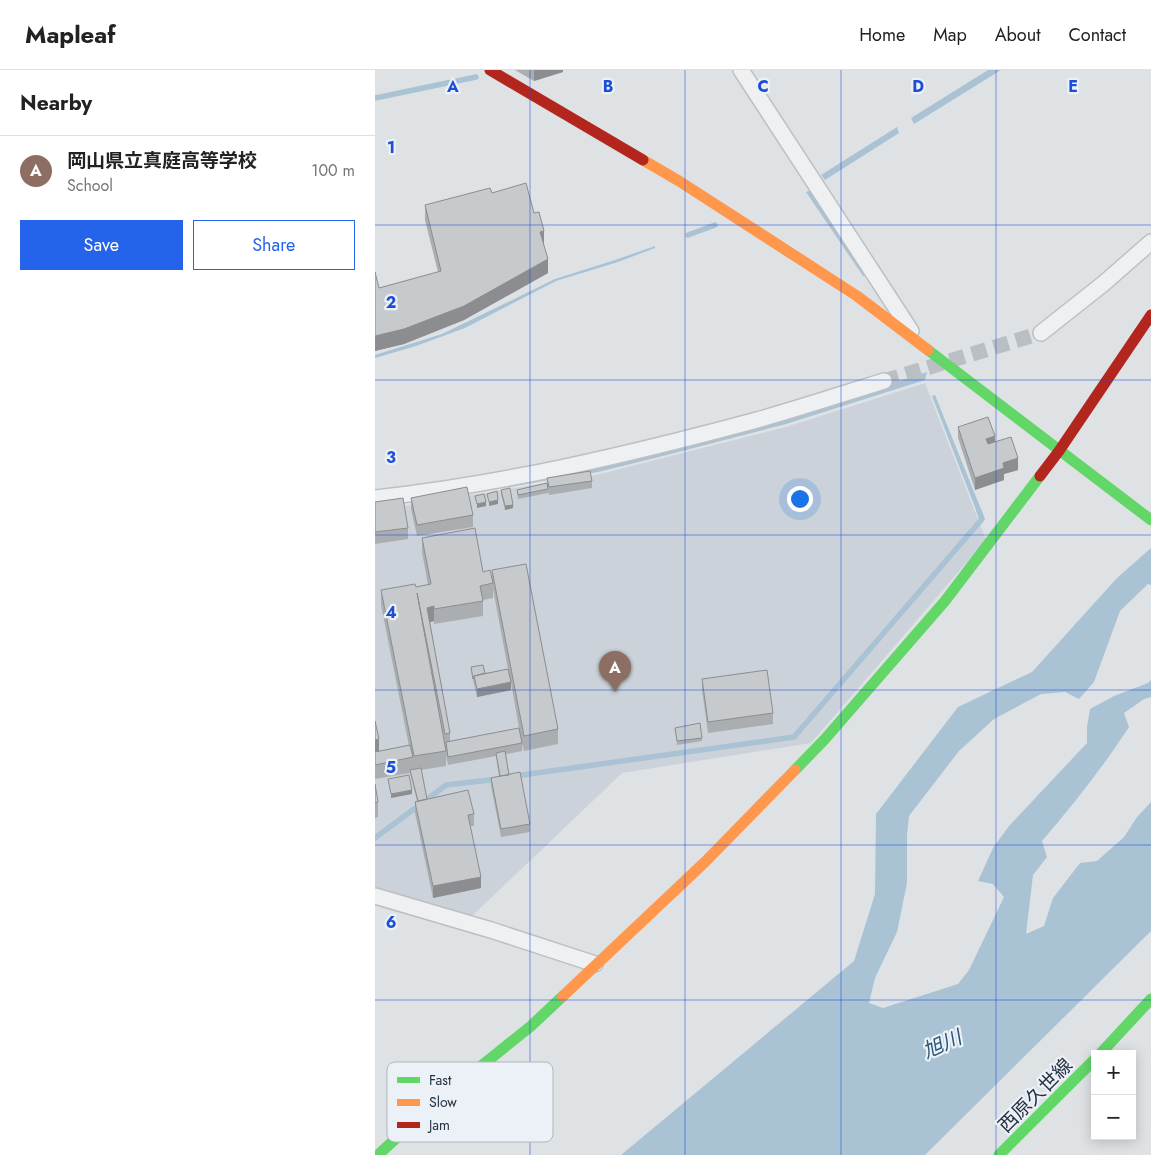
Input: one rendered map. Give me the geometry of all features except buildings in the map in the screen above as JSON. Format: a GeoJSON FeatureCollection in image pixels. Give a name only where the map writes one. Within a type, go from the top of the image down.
{"type":"FeatureCollection","features":[{"type":"Feature","properties":{"kind":"street"},"geometry":{"type":"LineString","coordinates":[[490,70],[679,181],[857,296],[1151,520]]}},
{"type":"Feature","properties":{"kind":"street"},"geometry":{"type":"LineString","coordinates":[[741,70],[920,344]]}},
{"type":"Feature","properties":{"kind":"street"},"geometry":{"type":"LineString","coordinates":[[1041,333],[1103,284],[1151,242]]}},
{"type":"Feature","properties":{"kind":"street"},"geometry":{"type":"LineString","coordinates":[[486,1062],[531,1026],[705,862],[825,739],[945,601],[1059,451],[1151,315]]}},
{"type":"Feature","properties":{"kind":"street"},"geometry":{"type":"LineString","coordinates":[[375,498],[434,492],[603,460],[759,420],[884,381]]}},
{"type":"Feature","properties":{"kind":"street"},"geometry":{"type":"LineString","coordinates":[[375,896],[491,930],[595,964]]}},
{"type":"Feature","properties":{"kind":"street","name":"西原久世線"},"geometry":{"type":"LineString","coordinates":[[1104,1050],[1151,999]]}},
{"type":"Feature","properties":{"kind":"street","name":"西原久世線"},"geometry":{"type":"LineString","coordinates":[[999,1155],[1091,1063]]}},
{"type":"Feature","properties":{"kind":"street"},"geometry":{"type":"LineString","coordinates":[[378,1155],[392,1142]]}},
{"type":"Feature","properties":{"kind":"shaded area"},"geometry":{"type":"Polygon","coordinates":[[[925,383],[986,540],[811,743],[622,773],[471,917],[375,889],[375,511],[600,474],[786,427],[925,383]]]}},
{"type":"Feature","properties":{"kind":"water"},"geometry":{"type":"Polygon","coordinates":[[[988,70],[1001,70],[914,124],[911,118],[988,70]]]}},
{"type":"Feature","properties":{"kind":"water"},"geometry":{"type":"Polygon","coordinates":[[[897,127],[899,133],[825,180],[821,175],[897,127]]]}},
{"type":"Feature","properties":{"kind":"water"},"geometry":{"type":"Polygon","coordinates":[[[811,190],[867,275],[863,276],[806,192],[811,190]]]}},
{"type":"Feature","properties":{"kind":"water"},"geometry":{"type":"Polygon","coordinates":[[[655,246],[655,248],[618,262],[556,281],[465,328],[416,346],[375,358],[375,355],[442,334],[555,279],[655,246]]]}},
{"type":"Feature","properties":{"kind":"water"},"geometry":{"type":"Polygon","coordinates":[[[927,372],[925,380],[786,424],[598,472],[507,487],[506,481],[783,418],[927,372]]]}},
{"type":"Feature","properties":{"kind":"water"},"geometry":{"type":"Polygon","coordinates":[[[935,395],[983,514],[982,517],[978,515],[932,396],[935,395]]]}},
{"type":"Feature","properties":{"kind":"water","name":"旭川"},"geometry":{"type":"Polygon","coordinates":[[[1151,548],[1151,585],[1148,584],[1120,611],[1094,682],[1079,699],[1065,692],[1041,694],[994,719],[959,751],[909,816],[907,883],[897,932],[875,978],[869,1003],[883,1008],[958,984],[969,970],[1004,897],[993,884],[978,881],[993,848],[1009,826],[1087,743],[1090,709],[1151,680],[1151,697],[1144,699],[1124,713],[1129,727],[1087,786],[1042,841],[1047,857],[1033,875],[1026,934],[1044,926],[1053,898],[1080,863],[1097,861],[1124,837],[1137,817],[1151,802],[1151,931],[925,1155],[621,1155],[854,961],[875,894],[876,814],[958,707],[1032,672],[1117,578],[1151,548]]]}},
{"type":"Feature","properties":{"kind":"waterway"},"geometry":{"type":"LineString","coordinates":[[375,98],[476,77]]}},
{"type":"Feature","properties":{"kind":"waterway"},"geometry":{"type":"LineString","coordinates":[[688,235],[715,225]]}},
{"type":"Feature","properties":{"kind":"waterway"},"geometry":{"type":"LineString","coordinates":[[515,776],[794,737],[982,519],[979,511]]}},
{"type":"Feature","properties":{"kind":"waterway"},"geometry":{"type":"LineString","coordinates":[[429,798],[446,785],[498,779]]}},
{"type":"Feature","properties":{"kind":"waterway"},"geometry":{"type":"LineString","coordinates":[[375,838],[414,809]]}},
{"type":"Feature","properties":{"kind":"tunnel"},"geometry":{"type":"LineString","coordinates":[[884,381],[1041,333]]}},
{"type":"Feature","properties":{"kind":"traffic: fast"},"geometry":{"type":"LineString","coordinates":[[928,350],[1151,520]]}},
{"type":"Feature","properties":{"kind":"traffic: fast"},"geometry":{"type":"LineString","coordinates":[[795,770],[825,739],[945,601],[1040,476]]}},
{"type":"Feature","properties":{"kind":"traffic: fast"},"geometry":{"type":"LineString","coordinates":[[486,1062],[531,1026],[563,996]]}},
{"type":"Feature","properties":{"kind":"traffic: fast"},"geometry":{"type":"LineString","coordinates":[[1104,1050],[1151,999]]}},
{"type":"Feature","properties":{"kind":"traffic: fast"},"geometry":{"type":"LineString","coordinates":[[999,1155],[1091,1063]]}},
{"type":"Feature","properties":{"kind":"traffic: fast"},"geometry":{"type":"LineString","coordinates":[[378,1155],[392,1142]]}},
{"type":"Feature","properties":{"kind":"traffic: slow"},"geometry":{"type":"LineString","coordinates":[[643,160],[679,181],[857,296],[928,350]]}},
{"type":"Feature","properties":{"kind":"traffic: slow"},"geometry":{"type":"LineString","coordinates":[[563,996],[705,862],[795,770]]}},
{"type":"Feature","properties":{"kind":"traffic: jam"},"geometry":{"type":"LineString","coordinates":[[490,70],[643,160]]}},
{"type":"Feature","properties":{"kind":"traffic: jam"},"geometry":{"type":"LineString","coordinates":[[1040,476],[1151,315]]}},
{"type":"Feature","properties":{"kind":"place","name":"岡山県立真庭高等学校"},"geometry":{"type":"Point","coordinates":[615,692]}}]}
